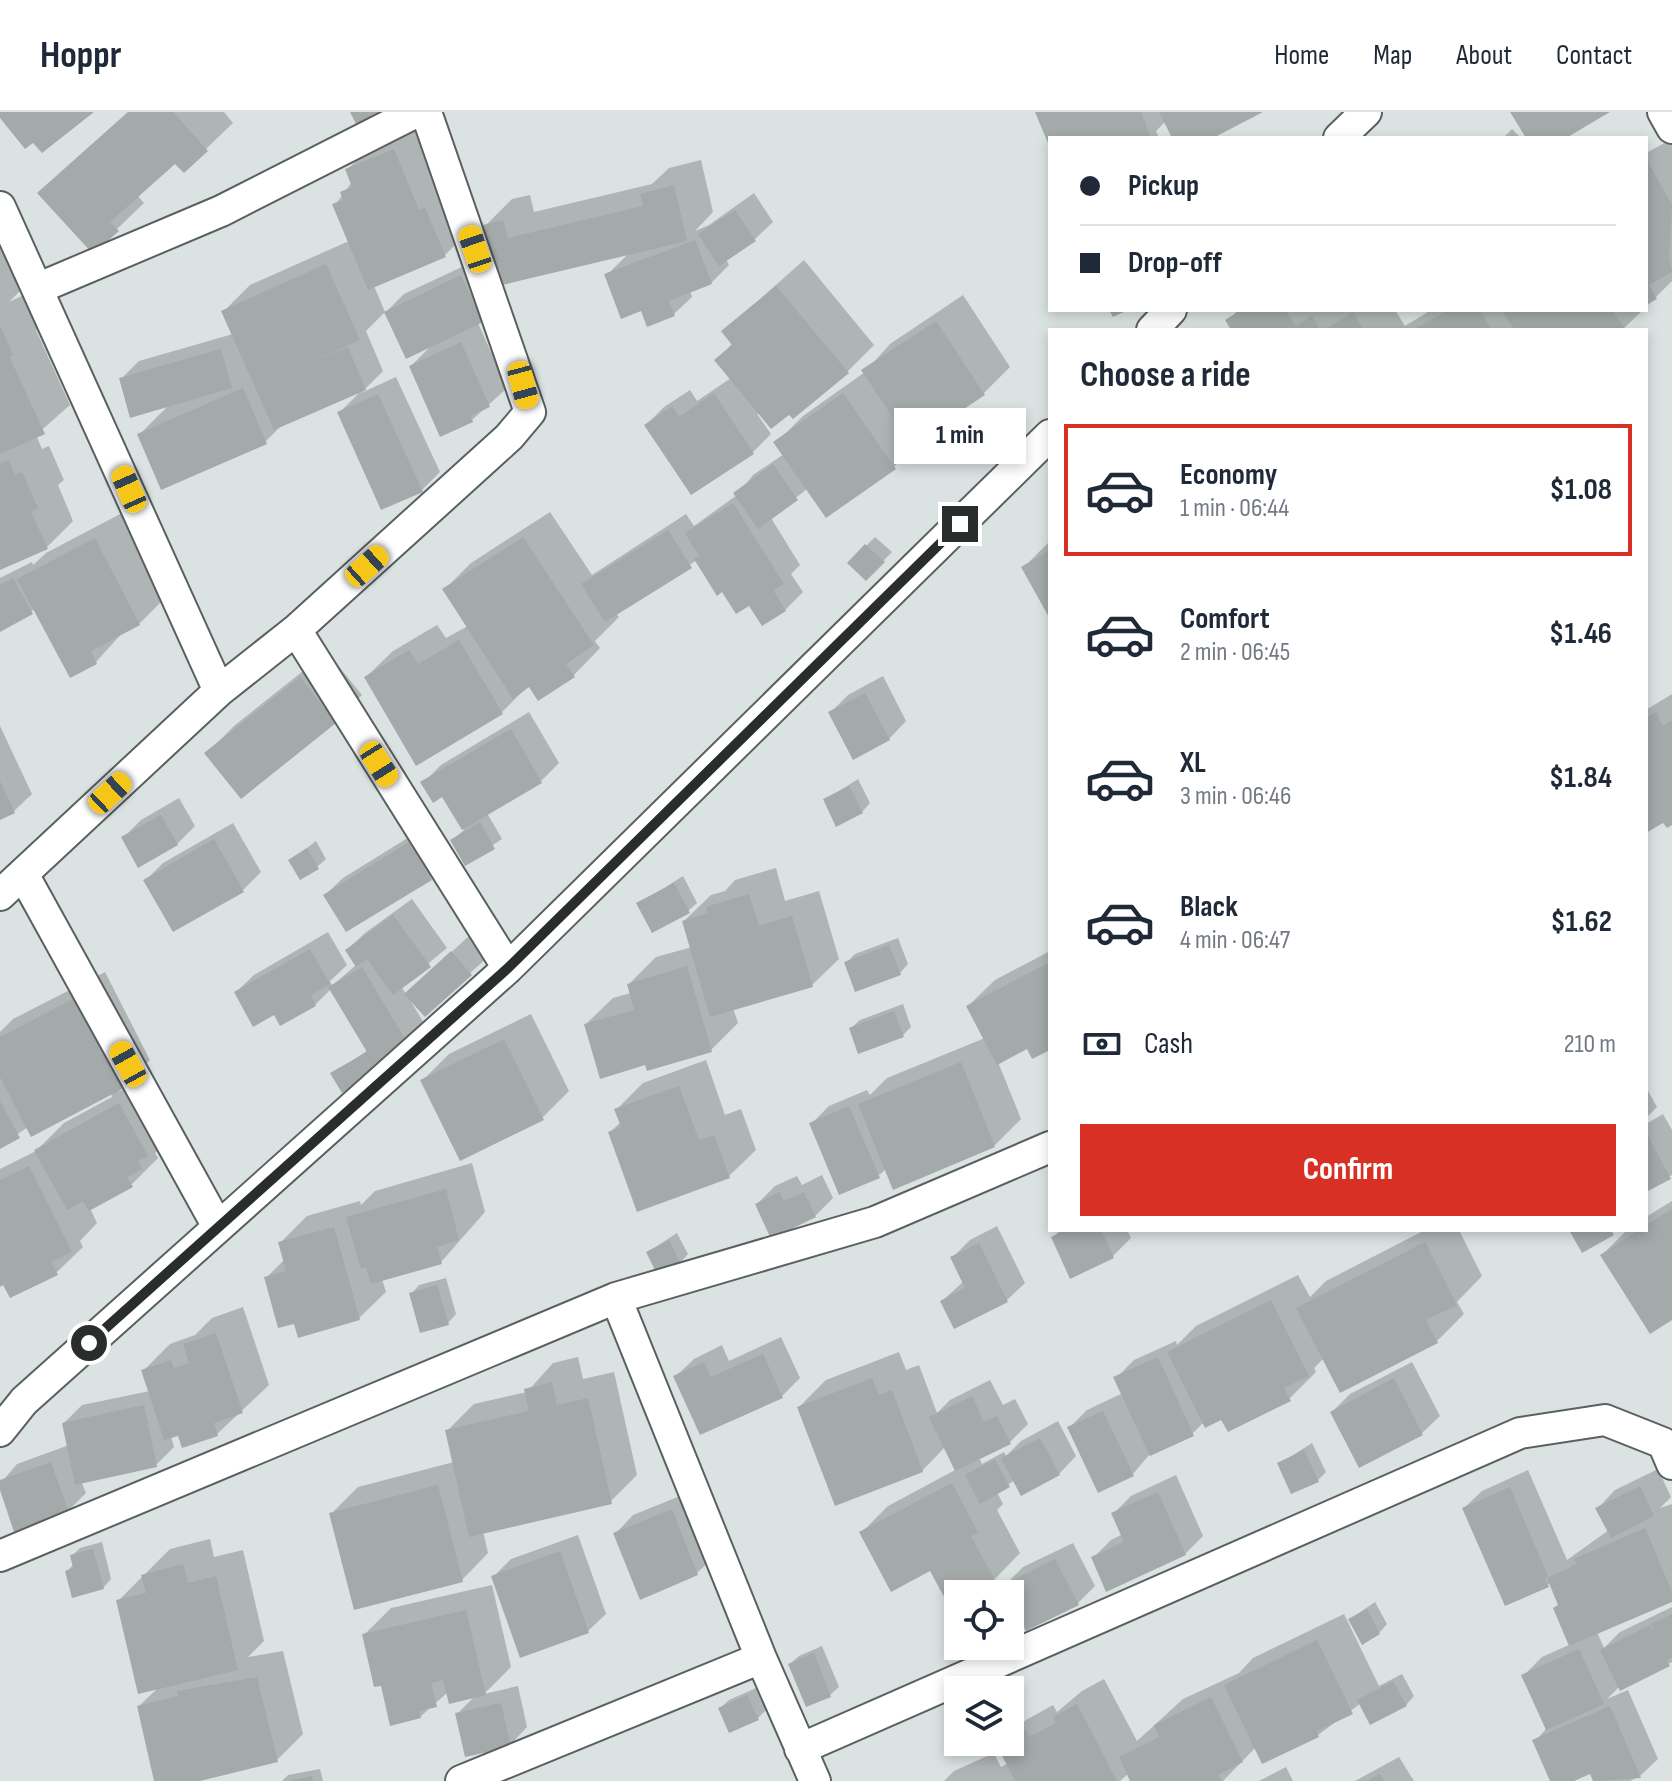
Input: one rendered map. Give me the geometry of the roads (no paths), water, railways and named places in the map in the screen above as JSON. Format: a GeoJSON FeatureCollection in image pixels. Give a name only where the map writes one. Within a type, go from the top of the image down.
{"type":"FeatureCollection","features":[{"type":"Feature","properties":{"kind":"street"},"geometry":{"type":"LineString","coordinates":[[39,288],[221,211],[416,112]]}},
{"type":"Feature","properties":{"kind":"street"},"geometry":{"type":"LineString","coordinates":[[0,895],[219,691],[296,630],[509,437],[530,412],[426,112]]}},
{"type":"Feature","properties":{"kind":"street"},"geometry":{"type":"LineString","coordinates":[[1341,136],[1366,112]]}},
{"type":"Feature","properties":{"kind":"street"},"geometry":{"type":"LineString","coordinates":[[1663,112],[1672,128]]}},
{"type":"Feature","properties":{"kind":"street"},"geometry":{"type":"LineString","coordinates":[[0,207],[219,691]]}},
{"type":"Feature","properties":{"kind":"street"},"geometry":{"type":"LineString","coordinates":[[1154,328],[1169,312]]}},
{"type":"Feature","properties":{"kind":"street"},"geometry":{"type":"LineString","coordinates":[[0,1431],[24,1401],[508,968],[1048,437]]}},
{"type":"Feature","properties":{"kind":"street"},"geometry":{"type":"LineString","coordinates":[[296,630],[508,968]]}},
{"type":"Feature","properties":{"kind":"street"},"geometry":{"type":"LineString","coordinates":[[23,874],[218,1227]]}},
{"type":"Feature","properties":{"kind":"street"},"geometry":{"type":"LineString","coordinates":[[0,1555],[616,1298],[875,1222],[1048,1148]]}},
{"type":"Feature","properties":{"kind":"street"},"geometry":{"type":"LineString","coordinates":[[616,1298],[761,1658],[815,1781]]}},
{"type":"Feature","properties":{"kind":"street"},"geometry":{"type":"LineString","coordinates":[[800,1749],[1520,1433],[1605,1420],[1669,1448]]}},
{"type":"Feature","properties":{"kind":"street"},"geometry":{"type":"LineString","coordinates":[[461,1781],[761,1658]]}}]}
